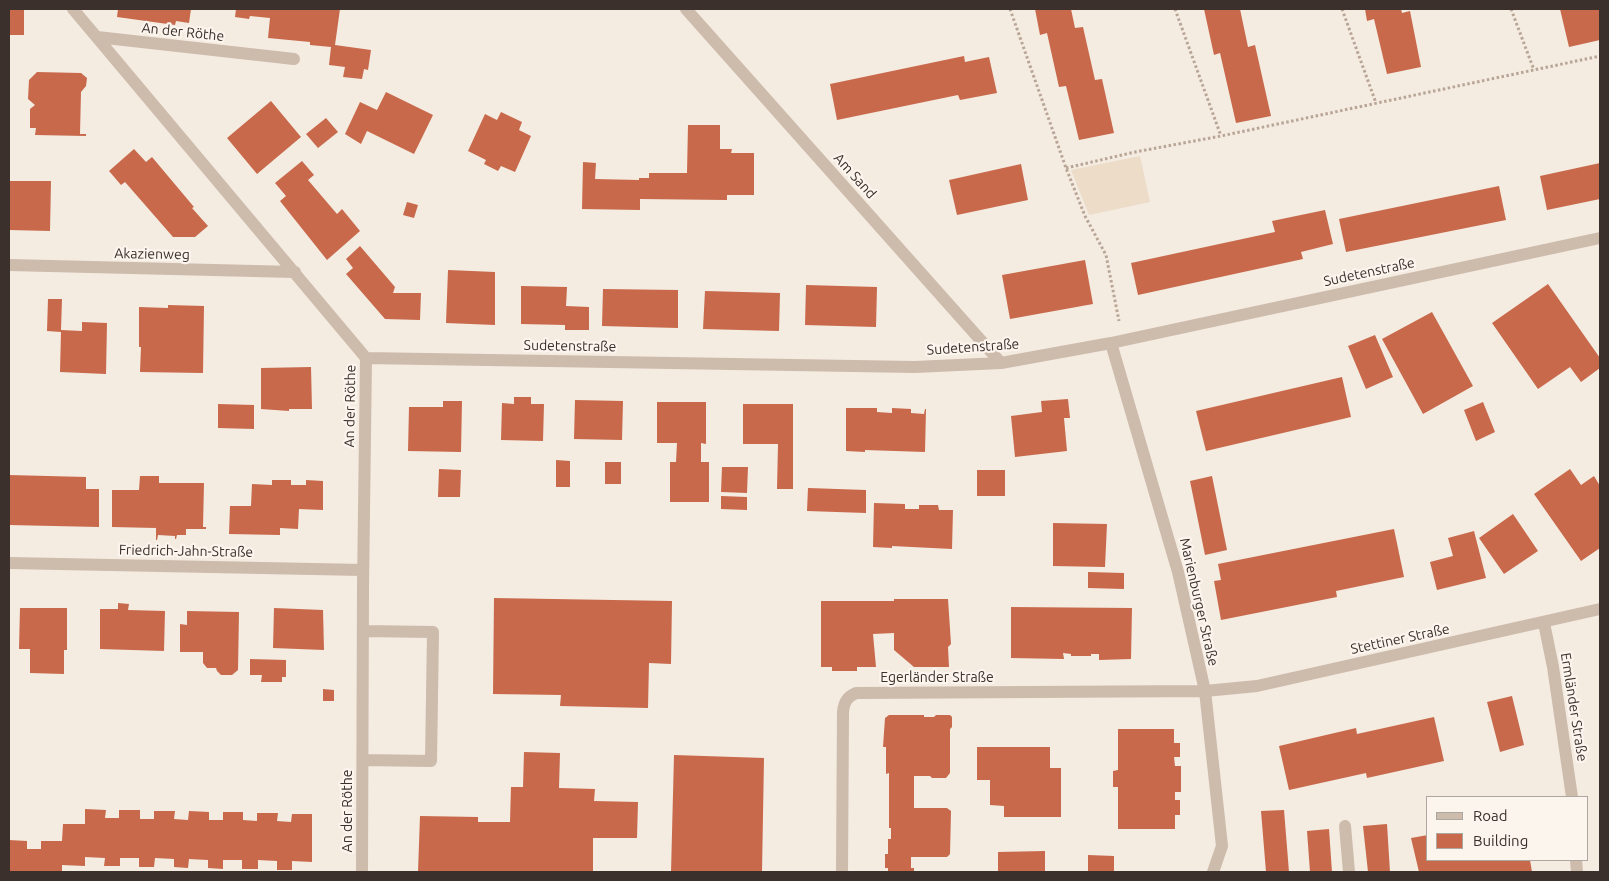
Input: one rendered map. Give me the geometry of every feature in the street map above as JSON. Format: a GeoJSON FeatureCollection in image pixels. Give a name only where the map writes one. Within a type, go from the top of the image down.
{"type":"FeatureCollection","features":[{"type":"Feature","properties":{"kind":"street","name":"An der Röthe"},"geometry":{"type":"LineString","coordinates":[[73,9],[366,358],[362,631],[362,872]]}},
{"type":"Feature","properties":{"kind":"street","name":"Am Sand"},"geometry":{"type":"LineString","coordinates":[[686,9],[1001,363]]}},
{"type":"Feature","properties":{"kind":"street","name":"An der Röthe"},"geometry":{"type":"LineString","coordinates":[[97,37],[294,59]]}},
{"type":"Feature","properties":{"kind":"street","name":"Sudetenstraße"},"geometry":{"type":"LineString","coordinates":[[366,358],[915,367],[1001,363],[1117,342],[1600,238]]}},
{"type":"Feature","properties":{"kind":"street","name":"Akazienweg"},"geometry":{"type":"LineString","coordinates":[[9,265],[295,272]]}},
{"type":"Feature","properties":{"kind":"street","name":"Marienburger Straße"},"geometry":{"type":"LineString","coordinates":[[1117,342],[1178,572],[1205,691],[1222,846],[1213,872]]}},
{"type":"Feature","properties":{"kind":"street","name":"Friedrich-Jahn-Straße"},"geometry":{"type":"LineString","coordinates":[[9,563],[363,570]]}},
{"type":"Feature","properties":{"kind":"street","name":"Stettiner Straße"},"geometry":{"type":"LineString","coordinates":[[1205,691],[1257,686],[1600,609]]}},
{"type":"Feature","properties":{"kind":"street","name":"Ermländer Straße"},"geometry":{"type":"LineString","coordinates":[[1544,623],[1553,667],[1572,796]]}},
{"type":"Feature","properties":{"kind":"street"},"geometry":{"type":"LineString","coordinates":[[362,631],[433,632],[431,761],[362,760]]}},
{"type":"Feature","properties":{"kind":"street","name":"Egerländer Straße"},"geometry":{"type":"LineString","coordinates":[[842,872],[843,712],[844,703],[848,696],[856,693],[1205,691]]}},
{"type":"Feature","properties":{"kind":"street"},"geometry":{"type":"LineString","coordinates":[[1346,826],[1349,872]]}},
{"type":"Feature","properties":{"kind":"path"},"geometry":{"type":"LineString","coordinates":[[1010,9],[1066,168],[1082,202],[1084,216],[1106,255],[1117,342]]}},
{"type":"Feature","properties":{"kind":"path"},"geometry":{"type":"LineString","coordinates":[[1174,9],[1221,136]]}},
{"type":"Feature","properties":{"kind":"path"},"geometry":{"type":"LineString","coordinates":[[1342,9],[1376,103]]}},
{"type":"Feature","properties":{"kind":"path"},"geometry":{"type":"LineString","coordinates":[[1511,9],[1534,70]]}},
{"type":"Feature","properties":{"kind":"path"},"geometry":{"type":"LineString","coordinates":[[1066,168],[1600,56]]}},
{"type":"Feature","properties":{"kind":"shaded area"},"geometry":{"type":"Polygon","coordinates":[[[1140,156],[1150,202],[1089,215],[1071,170],[1140,156]]]}},
{"type":"Feature","properties":{"kind":"building"},"geometry":{"type":"Polygon","coordinates":[[[9,9],[24,9],[24,35],[9,35],[9,9]]]}},
{"type":"Feature","properties":{"kind":"building"},"geometry":{"type":"Polygon","coordinates":[[[118,9],[191,9],[189,23],[176,21],[175,25],[117,17],[118,9]]]}},
{"type":"Feature","properties":{"kind":"building"},"geometry":{"type":"Polygon","coordinates":[[[236,9],[340,9],[335,45],[371,50],[368,70],[364,69],[362,79],[343,77],[345,67],[329,65],[331,47],[310,45],[310,42],[268,38],[270,18],[250,16],[249,19],[235,17],[236,9]]]}},
{"type":"Feature","properties":{"kind":"building"},"geometry":{"type":"Polygon","coordinates":[[[1035,9],[1071,9],[1075,28],[1083,27],[1095,80],[1102,79],[1114,133],[1079,140],[1066,86],[1059,87],[1047,33],[1040,35],[1035,9]]]}},
{"type":"Feature","properties":{"kind":"building"},"geometry":{"type":"Polygon","coordinates":[[[1204,9],[1240,9],[1248,47],[1255,45],[1271,116],[1236,123],[1220,53],[1214,55],[1204,9]]]}},
{"type":"Feature","properties":{"kind":"building"},"geometry":{"type":"Polygon","coordinates":[[[1365,9],[1401,9],[1402,13],[1410,11],[1421,67],[1387,74],[1374,19],[1367,21],[1365,9]]]}},
{"type":"Feature","properties":{"kind":"building"},"geometry":{"type":"Polygon","coordinates":[[[1560,9],[1600,9],[1600,40],[1569,47],[1560,9]]]}},
{"type":"Feature","properties":{"kind":"building"},"geometry":{"type":"Polygon","coordinates":[[[964,56],[965,62],[989,57],[997,93],[960,100],[958,95],[837,120],[830,84],[964,56]]]}},
{"type":"Feature","properties":{"kind":"building"},"geometry":{"type":"Polygon","coordinates":[[[37,72],[81,73],[87,78],[86,86],[81,92],[80,134],[86,134],[86,136],[35,135],[36,128],[30,128],[30,109],[35,105],[28,99],[29,80],[37,72]]]}},
{"type":"Feature","properties":{"kind":"building"},"geometry":{"type":"Polygon","coordinates":[[[386,92],[433,115],[414,154],[367,131],[361,144],[345,134],[360,102],[377,110],[386,92]]]}},
{"type":"Feature","properties":{"kind":"building"},"geometry":{"type":"Polygon","coordinates":[[[271,101],[301,137],[257,174],[227,138],[271,101]]]}},
{"type":"Feature","properties":{"kind":"building"},"geometry":{"type":"Polygon","coordinates":[[[501,112],[522,122],[519,130],[531,136],[515,172],[501,166],[498,171],[484,164],[486,160],[468,151],[485,114],[497,120],[501,112]]]}},
{"type":"Feature","properties":{"kind":"building"},"geometry":{"type":"Polygon","coordinates":[[[326,118],[338,132],[318,148],[306,134],[326,118]]]}},
{"type":"Feature","properties":{"kind":"building"},"geometry":{"type":"Polygon","coordinates":[[[688,125],[720,125],[720,149],[732,149],[731,153],[754,153],[754,195],[727,195],[727,200],[640,199],[640,210],[582,209],[583,162],[596,163],[595,179],[639,180],[639,178],[649,178],[649,173],[687,173],[688,125]]]}},
{"type":"Feature","properties":{"kind":"building"},"geometry":{"type":"Polygon","coordinates":[[[134,149],[146,162],[152,157],[208,226],[195,237],[173,237],[125,182],[121,185],[109,171],[134,149]]]}},
{"type":"Feature","properties":{"kind":"building"},"geometry":{"type":"Polygon","coordinates":[[[302,161],[314,175],[308,180],[337,214],[342,209],[360,231],[327,260],[280,201],[286,196],[275,183],[302,161]]]}},
{"type":"Feature","properties":{"kind":"building"},"geometry":{"type":"Polygon","coordinates":[[[1600,163],[1600,199],[1547,210],[1540,176],[1600,163]]]}},
{"type":"Feature","properties":{"kind":"building"},"geometry":{"type":"Polygon","coordinates":[[[1021,164],[1028,200],[957,215],[949,180],[1021,164]]]}},
{"type":"Feature","properties":{"kind":"building"},"geometry":{"type":"Polygon","coordinates":[[[9,181],[51,181],[50,231],[9,230],[9,181]]]}},
{"type":"Feature","properties":{"kind":"building"},"geometry":{"type":"Polygon","coordinates":[[[1499,186],[1506,220],[1346,252],[1339,219],[1499,186]]]}},
{"type":"Feature","properties":{"kind":"building"},"geometry":{"type":"Polygon","coordinates":[[[407,202],[418,205],[414,218],[403,215],[407,202]]]}},
{"type":"Feature","properties":{"kind":"building"},"geometry":{"type":"Polygon","coordinates":[[[1325,210],[1333,244],[1301,252],[1303,259],[1138,295],[1131,263],[1275,232],[1272,221],[1325,210]]]}},
{"type":"Feature","properties":{"kind":"building"},"geometry":{"type":"Polygon","coordinates":[[[360,246],[395,287],[393,293],[421,293],[420,320],[385,319],[346,274],[353,268],[346,259],[360,246]]]}},
{"type":"Feature","properties":{"kind":"building"},"geometry":{"type":"Polygon","coordinates":[[[1085,260],[1093,304],[1010,319],[1002,275],[1085,260]]]}},
{"type":"Feature","properties":{"kind":"building"},"geometry":{"type":"Polygon","coordinates":[[[448,270],[495,272],[495,325],[446,323],[448,270]]]}},
{"type":"Feature","properties":{"kind":"building"},"geometry":{"type":"Polygon","coordinates":[[[1548,284],[1600,358],[1600,368],[1581,382],[1570,367],[1538,389],[1492,323],[1548,284]]]}},
{"type":"Feature","properties":{"kind":"building"},"geometry":{"type":"Polygon","coordinates":[[[806,285],[877,287],[876,327],[805,325],[806,285]]]}},
{"type":"Feature","properties":{"kind":"building"},"geometry":{"type":"Polygon","coordinates":[[[521,286],[567,287],[566,306],[589,307],[589,330],[565,330],[565,325],[521,324],[521,286]]]}},
{"type":"Feature","properties":{"kind":"building"},"geometry":{"type":"Polygon","coordinates":[[[603,289],[678,290],[678,328],[602,326],[603,289]]]}},
{"type":"Feature","properties":{"kind":"building"},"geometry":{"type":"Polygon","coordinates":[[[705,291],[780,293],[779,331],[703,329],[705,291]]]}},
{"type":"Feature","properties":{"kind":"building"},"geometry":{"type":"Polygon","coordinates":[[[48,299],[62,299],[61,330],[82,331],[82,322],[107,323],[106,374],[60,372],[61,332],[47,331],[48,299]]]}},
{"type":"Feature","properties":{"kind":"building"},"geometry":{"type":"Polygon","coordinates":[[[168,305],[204,306],[203,373],[140,372],[139,307],[168,308],[168,305]]]}},
{"type":"Feature","properties":{"kind":"building"},"geometry":{"type":"Polygon","coordinates":[[[1432,312],[1473,386],[1423,414],[1382,339],[1432,312]]]}},
{"type":"Feature","properties":{"kind":"building"},"geometry":{"type":"Polygon","coordinates":[[[1375,335],[1393,377],[1366,389],[1348,346],[1375,335]]]}},
{"type":"Feature","properties":{"kind":"building"},"geometry":{"type":"Polygon","coordinates":[[[311,367],[312,409],[289,409],[289,411],[261,409],[261,368],[311,367]]]}},
{"type":"Feature","properties":{"kind":"building"},"geometry":{"type":"Polygon","coordinates":[[[1342,377],[1351,417],[1206,451],[1196,411],[1342,377]]]}},
{"type":"Feature","properties":{"kind":"building"},"geometry":{"type":"Polygon","coordinates":[[[514,397],[531,397],[531,404],[544,404],[543,441],[501,440],[502,403],[514,404],[514,397]]]}},
{"type":"Feature","properties":{"kind":"building"},"geometry":{"type":"Polygon","coordinates":[[[1068,399],[1070,418],[1064,418],[1067,451],[1015,457],[1011,416],[1042,412],[1041,401],[1068,399]]]}},
{"type":"Feature","properties":{"kind":"building"},"geometry":{"type":"Polygon","coordinates":[[[575,400],[623,401],[622,440],[574,439],[575,400]]]}},
{"type":"Feature","properties":{"kind":"building"},"geometry":{"type":"Polygon","coordinates":[[[443,401],[462,401],[461,452],[408,451],[409,407],[443,407],[443,401]]]}},
{"type":"Feature","properties":{"kind":"building"},"geometry":{"type":"Polygon","coordinates":[[[657,402],[706,402],[706,444],[701,443],[701,462],[709,462],[709,502],[670,502],[670,462],[676,462],[677,443],[657,443],[657,402]]]}},
{"type":"Feature","properties":{"kind":"building"},"geometry":{"type":"Polygon","coordinates":[[[1483,402],[1495,432],[1476,441],[1464,410],[1483,402]]]}},
{"type":"Feature","properties":{"kind":"building"},"geometry":{"type":"Polygon","coordinates":[[[218,404],[254,405],[254,429],[218,428],[218,404]]]}},
{"type":"Feature","properties":{"kind":"building"},"geometry":{"type":"Polygon","coordinates":[[[743,404],[793,404],[793,489],[777,489],[778,444],[743,444],[743,404]]]}},
{"type":"Feature","properties":{"kind":"building"},"geometry":{"type":"Polygon","coordinates":[[[846,408],[877,408],[877,412],[892,413],[892,408],[911,409],[911,413],[924,414],[926,409],[925,452],[846,451],[846,408]]]}},
{"type":"Feature","properties":{"kind":"building"},"geometry":{"type":"Polygon","coordinates":[[[556,460],[570,461],[570,487],[556,487],[556,460]]]}},
{"type":"Feature","properties":{"kind":"building"},"geometry":{"type":"Polygon","coordinates":[[[605,462],[621,462],[621,484],[605,484],[605,462]]]}},
{"type":"Feature","properties":{"kind":"building"},"geometry":{"type":"Polygon","coordinates":[[[722,467],[748,467],[747,493],[721,492],[722,467]]]}},
{"type":"Feature","properties":{"kind":"building"},"geometry":{"type":"Polygon","coordinates":[[[439,469],[461,470],[460,497],[438,497],[439,469]]]}},
{"type":"Feature","properties":{"kind":"building"},"geometry":{"type":"Polygon","coordinates":[[[1570,469],[1581,485],[1594,476],[1600,486],[1600,548],[1581,561],[1534,494],[1570,469]]]}},
{"type":"Feature","properties":{"kind":"building"},"geometry":{"type":"Polygon","coordinates":[[[977,470],[1005,470],[1005,496],[977,496],[977,470]]]}},
{"type":"Feature","properties":{"kind":"building"},"geometry":{"type":"Polygon","coordinates":[[[9,475],[86,477],[86,489],[99,489],[99,527],[9,525],[9,475]]]}},
{"type":"Feature","properties":{"kind":"building"},"geometry":{"type":"Polygon","coordinates":[[[140,476],[159,476],[159,483],[204,483],[203,527],[206,527],[206,529],[186,529],[186,535],[177,535],[176,539],[175,536],[158,535],[156,540],[156,528],[112,527],[112,490],[139,490],[140,476]]]}},
{"type":"Feature","properties":{"kind":"building"},"geometry":{"type":"Polygon","coordinates":[[[1212,476],[1227,550],[1205,555],[1190,481],[1212,476]]]}},
{"type":"Feature","properties":{"kind":"building"},"geometry":{"type":"Polygon","coordinates":[[[272,480],[291,480],[291,485],[306,485],[306,480],[323,481],[323,510],[299,509],[298,529],[280,528],[280,535],[229,534],[230,506],[251,506],[252,484],[272,485],[272,480]]]}},
{"type":"Feature","properties":{"kind":"building"},"geometry":{"type":"Polygon","coordinates":[[[808,488],[866,490],[866,513],[807,511],[808,488]]]}},
{"type":"Feature","properties":{"kind":"building"},"geometry":{"type":"Polygon","coordinates":[[[721,496],[747,497],[747,510],[721,509],[721,496]]]}},
{"type":"Feature","properties":{"kind":"building"},"geometry":{"type":"Polygon","coordinates":[[[874,503],[905,504],[905,509],[919,509],[919,505],[938,505],[939,510],[953,510],[952,549],[873,547],[874,503]]]}},
{"type":"Feature","properties":{"kind":"building"},"geometry":{"type":"Polygon","coordinates":[[[1513,514],[1538,551],[1504,574],[1479,538],[1513,514]]]}},
{"type":"Feature","properties":{"kind":"building"},"geometry":{"type":"Polygon","coordinates":[[[1053,523],[1107,524],[1105,567],[1053,566],[1053,523]]]}},
{"type":"Feature","properties":{"kind":"building"},"geometry":{"type":"Polygon","coordinates":[[[1394,529],[1404,577],[1336,591],[1337,597],[1221,620],[1214,581],[1221,580],[1218,564],[1394,529]]]}},
{"type":"Feature","properties":{"kind":"building"},"geometry":{"type":"Polygon","coordinates":[[[1474,531],[1486,578],[1437,590],[1430,562],[1453,556],[1448,538],[1474,531]]]}},
{"type":"Feature","properties":{"kind":"building"},"geometry":{"type":"Polygon","coordinates":[[[1088,572],[1124,573],[1124,589],[1088,588],[1088,572]]]}},
{"type":"Feature","properties":{"kind":"building"},"geometry":{"type":"Polygon","coordinates":[[[494,598],[672,601],[671,664],[649,663],[648,708],[560,706],[561,695],[493,694],[494,598]]]}},
{"type":"Feature","properties":{"kind":"building"},"geometry":{"type":"Polygon","coordinates":[[[894,599],[948,599],[951,644],[948,647],[949,667],[914,667],[894,650],[894,633],[873,634],[876,667],[857,667],[857,671],[832,671],[832,667],[821,667],[821,601],[894,601],[894,599]]]}},
{"type":"Feature","properties":{"kind":"building"},"geometry":{"type":"Polygon","coordinates":[[[118,603],[129,604],[128,610],[165,611],[164,651],[100,649],[100,609],[118,609],[118,603]]]}},
{"type":"Feature","properties":{"kind":"building"},"geometry":{"type":"Polygon","coordinates":[[[1011,607],[1132,608],[1131,659],[1099,660],[1099,654],[1071,656],[1071,654],[1063,653],[1064,659],[1011,658],[1011,607]]]}},
{"type":"Feature","properties":{"kind":"building"},"geometry":{"type":"Polygon","coordinates":[[[20,608],[67,608],[67,650],[64,650],[64,674],[30,673],[30,649],[19,649],[20,608]]]}},
{"type":"Feature","properties":{"kind":"building"},"geometry":{"type":"Polygon","coordinates":[[[274,608],[323,610],[324,650],[273,648],[274,608]]]}},
{"type":"Feature","properties":{"kind":"building"},"geometry":{"type":"Polygon","coordinates":[[[187,611],[239,612],[238,670],[232,675],[221,675],[216,668],[207,668],[203,663],[203,652],[180,652],[180,624],[187,625],[187,611]]]}},
{"type":"Feature","properties":{"kind":"building"},"geometry":{"type":"Polygon","coordinates":[[[250,659],[286,660],[286,677],[282,677],[282,682],[261,682],[262,675],[250,675],[250,659]]]}},
{"type":"Feature","properties":{"kind":"building"},"geometry":{"type":"Polygon","coordinates":[[[323,689],[334,690],[334,701],[323,701],[323,689]]]}},
{"type":"Feature","properties":{"kind":"building"},"geometry":{"type":"Polygon","coordinates":[[[1512,696],[1524,745],[1500,752],[1487,702],[1512,696]]]}},
{"type":"Feature","properties":{"kind":"building"},"geometry":{"type":"Polygon","coordinates":[[[889,715],[924,715],[924,717],[934,717],[936,715],[950,715],[952,717],[952,727],[950,729],[950,773],[946,778],[914,776],[914,808],[947,808],[951,811],[950,854],[947,857],[911,857],[911,868],[914,868],[914,872],[888,872],[888,868],[885,868],[885,854],[888,854],[888,839],[891,839],[891,828],[889,828],[889,773],[886,774],[886,747],[883,747],[885,718],[889,715]]]}},
{"type":"Feature","properties":{"kind":"building"},"geometry":{"type":"Polygon","coordinates":[[[1434,717],[1444,761],[1367,778],[1366,773],[1289,790],[1279,746],[1356,728],[1357,734],[1434,717]]]}},
{"type":"Feature","properties":{"kind":"building"},"geometry":{"type":"Polygon","coordinates":[[[1118,729],[1174,729],[1174,743],[1180,743],[1180,757],[1174,757],[1175,766],[1181,766],[1181,792],[1175,792],[1175,800],[1180,800],[1180,815],[1175,815],[1175,829],[1118,829],[1118,787],[1113,787],[1113,771],[1118,770],[1118,729]]]}},
{"type":"Feature","properties":{"kind":"building"},"geometry":{"type":"Polygon","coordinates":[[[977,747],[1050,747],[1050,768],[1061,768],[1061,817],[1004,817],[1004,806],[990,805],[990,780],[977,780],[977,747]]]}},
{"type":"Feature","properties":{"kind":"building"},"geometry":{"type":"Polygon","coordinates":[[[524,752],[560,753],[559,788],[595,789],[594,801],[638,802],[637,838],[593,838],[593,872],[418,872],[420,816],[478,817],[478,822],[510,822],[511,787],[523,787],[524,752]]]}},
{"type":"Feature","properties":{"kind":"building"},"geometry":{"type":"Polygon","coordinates":[[[674,755],[764,758],[762,872],[671,872],[674,755]]]}},
{"type":"Feature","properties":{"kind":"building"},"geometry":{"type":"Polygon","coordinates":[[[85,809],[106,810],[105,818],[119,818],[119,810],[140,810],[140,819],[154,819],[154,811],[175,811],[174,819],[188,820],[189,811],[209,812],[209,820],[223,820],[223,812],[243,812],[243,820],[257,821],[257,813],[278,813],[277,821],[291,822],[292,814],[312,814],[312,862],[292,861],[292,870],[277,870],[277,861],[258,860],[258,869],[242,869],[242,860],[223,860],[223,869],[208,868],[208,860],[189,859],[188,868],[174,867],[174,859],[155,858],[154,867],[139,867],[139,858],[120,858],[120,866],[104,866],[105,858],[85,857],[85,866],[62,865],[62,872],[9,872],[9,840],[27,841],[27,849],[41,849],[41,841],[62,841],[63,824],[85,824],[85,809]]]}},
{"type":"Feature","properties":{"kind":"building"},"geometry":{"type":"Polygon","coordinates":[[[1284,810],[1289,872],[1266,872],[1261,811],[1284,810]]]}},
{"type":"Feature","properties":{"kind":"building"},"geometry":{"type":"Polygon","coordinates":[[[1387,824],[1390,872],[1368,872],[1363,826],[1387,824]]]}},
{"type":"Feature","properties":{"kind":"building"},"geometry":{"type":"Polygon","coordinates":[[[1329,829],[1332,872],[1310,872],[1307,831],[1329,829]]]}},
{"type":"Feature","properties":{"kind":"building"},"geometry":{"type":"Polygon","coordinates":[[[1426,835],[1426,861],[1530,861],[1532,872],[1419,872],[1411,838],[1426,835]]]}},
{"type":"Feature","properties":{"kind":"building"},"geometry":{"type":"Polygon","coordinates":[[[1045,851],[1045,872],[998,872],[998,852],[1045,851]]]}},
{"type":"Feature","properties":{"kind":"building"},"geometry":{"type":"Polygon","coordinates":[[[1088,855],[1114,856],[1114,872],[1088,872],[1088,855]]]}}]}
